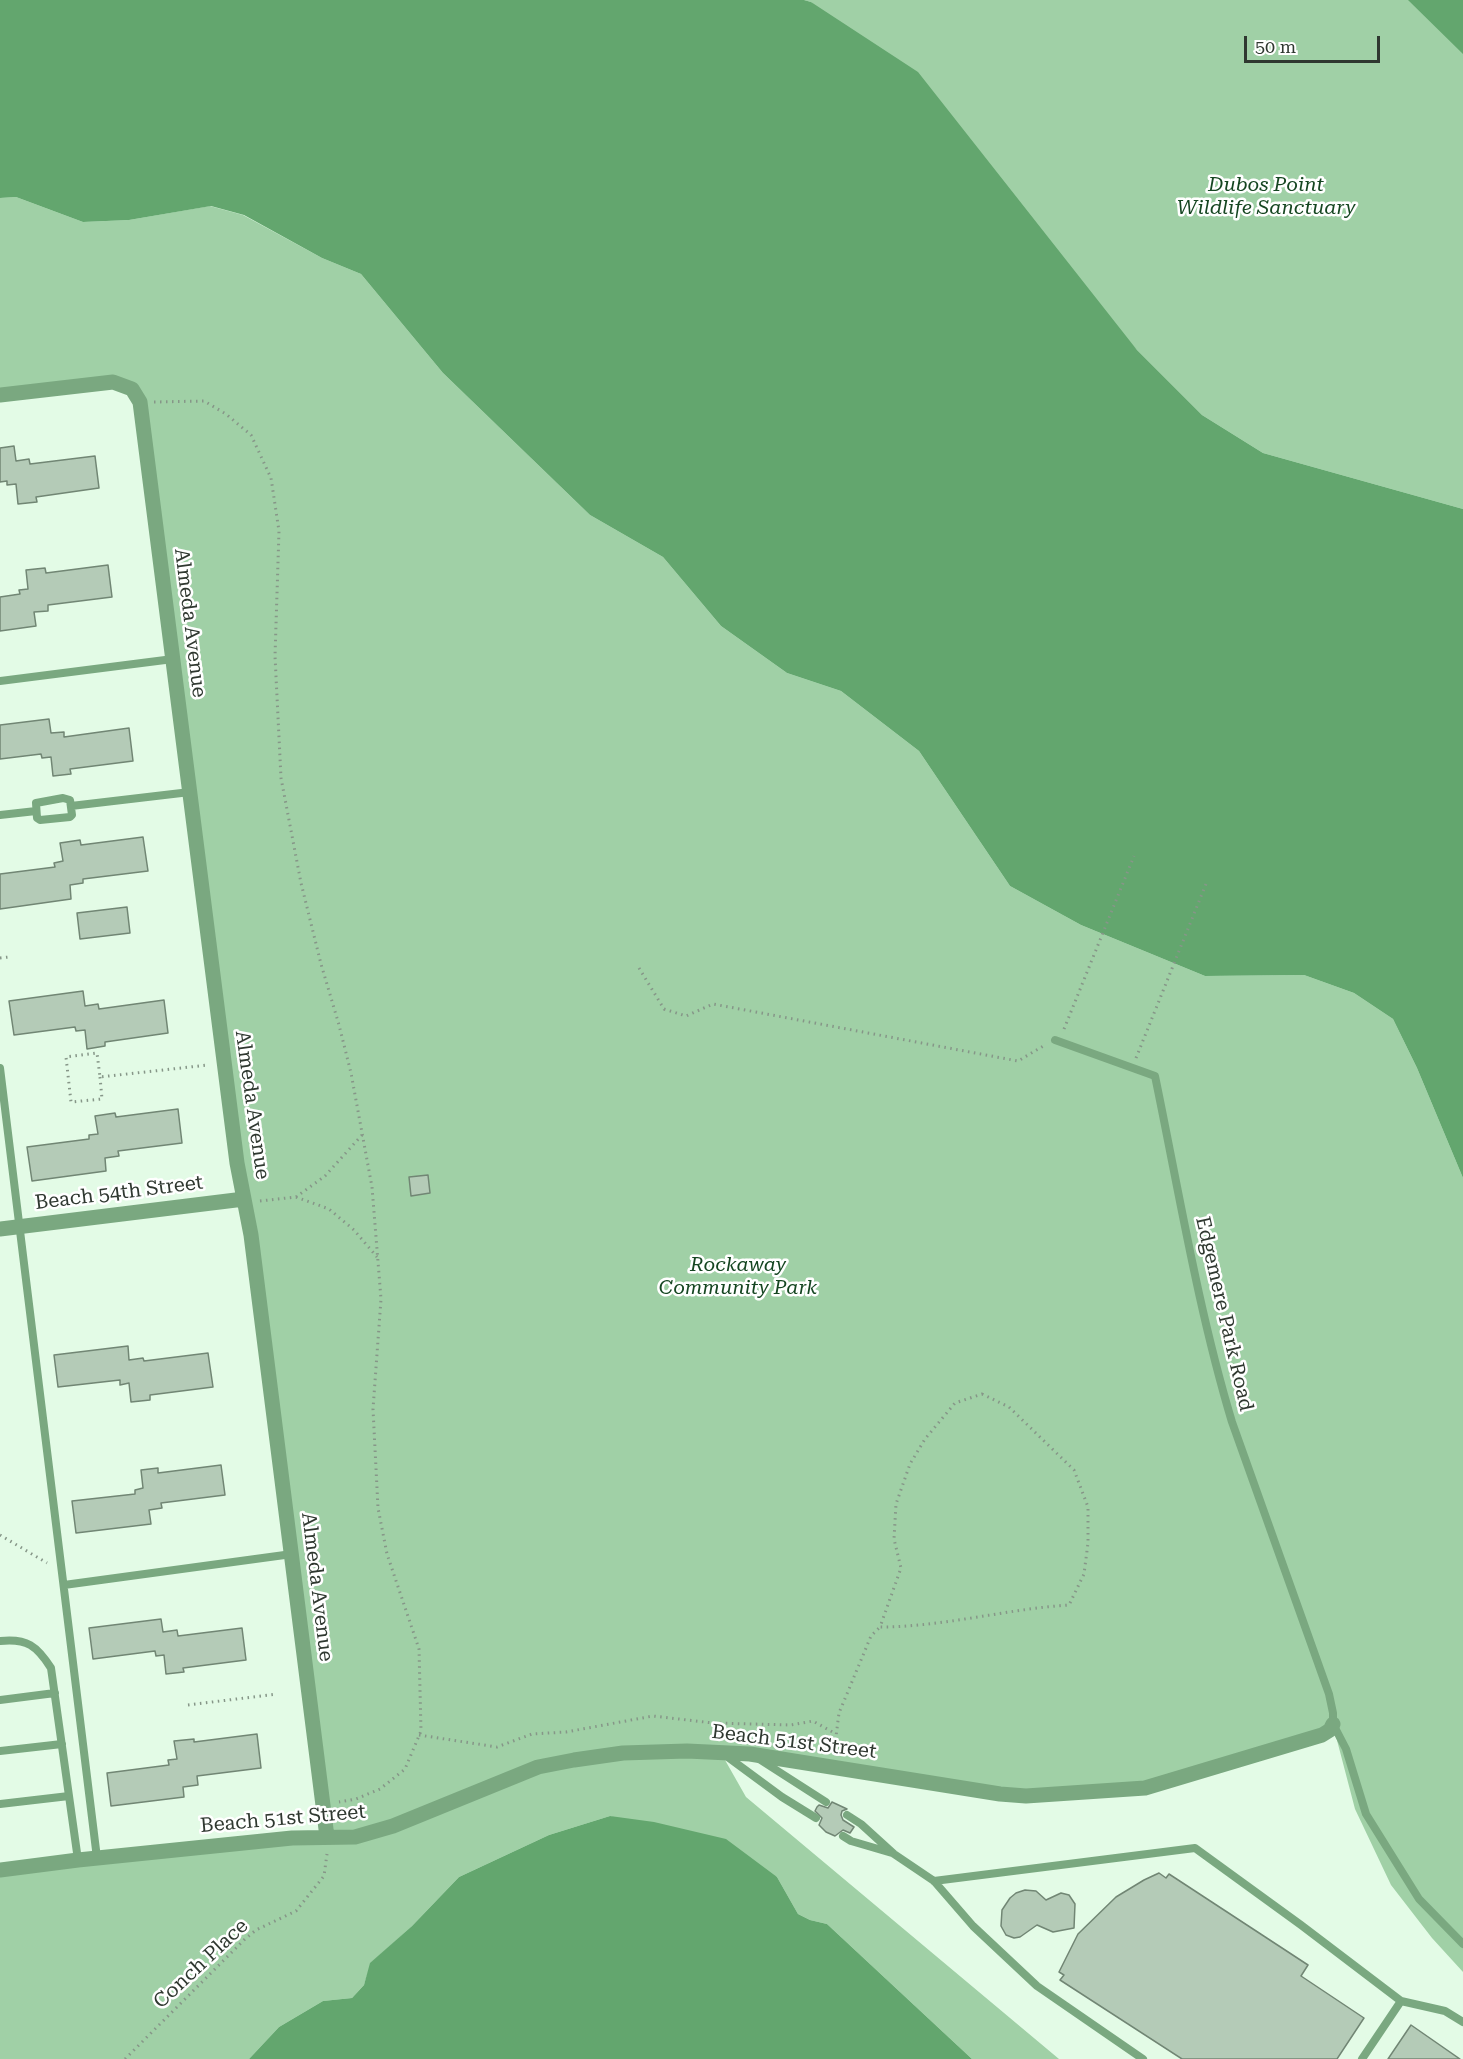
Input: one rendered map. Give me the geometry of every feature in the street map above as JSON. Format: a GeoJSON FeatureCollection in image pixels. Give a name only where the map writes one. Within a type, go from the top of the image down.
{"type":"FeatureCollection","features":[{"type":"Feature","properties":{"kind":"street"},"geometry":{"type":"LineString","coordinates":[[0,395],[107,382],[126,385],[137,395],[140,402]]}},
{"type":"Feature","properties":{"kind":"street","name":"Almeda Avenue"},"geometry":{"type":"LineString","coordinates":[[140,402],[237,1163],[251,1235],[327,1837]]}},
{"type":"Feature","properties":{"kind":"street","name":"Beach 54th Street"},"geometry":{"type":"LineString","coordinates":[[0,1229],[244,1199]]}},
{"type":"Feature","properties":{"kind":"street","name":"Beach 51st Street"},"geometry":{"type":"LineString","coordinates":[[0,1870],[97,1858],[327,1837],[346,1838],[393,1826],[518,1774],[558,1762],[634,1753],[750,1754],[1014,1796],[1145,1788],[1322,1735],[1330,1730],[1333,1724]]}},
{"type":"Feature","properties":{"kind":"lane"},"geometry":{"type":"LineString","coordinates":[[0,681],[174,659]]}},
{"type":"Feature","properties":{"kind":"lane"},"geometry":{"type":"LineString","coordinates":[[71,806],[190,792]]}},
{"type":"Feature","properties":{"kind":"lane"},"geometry":{"type":"LineString","coordinates":[[68,798],[71,806],[72,815],[70,817],[38,820],[35,805],[38,802],[68,798]]}},
{"type":"Feature","properties":{"kind":"lane"},"geometry":{"type":"LineString","coordinates":[[0,815],[36,811]]}},
{"type":"Feature","properties":{"kind":"lane","name":"Edgemere Park Road"},"geometry":{"type":"LineString","coordinates":[[1057,1040],[1155,1076],[1206,1327],[1220,1384],[1329,1694],[1333,1724]]}},
{"type":"Feature","properties":{"kind":"lane"},"geometry":{"type":"LineString","coordinates":[[0,1068],[97,1858]]}},
{"type":"Feature","properties":{"kind":"lane"},"geometry":{"type":"LineString","coordinates":[[64,1585],[292,1554]]}},
{"type":"Feature","properties":{"kind":"lane"},"geometry":{"type":"LineString","coordinates":[[0,1641],[16,1639],[39,1649],[51,1668],[78,1860]]}},
{"type":"Feature","properties":{"kind":"lane"},"geometry":{"type":"LineString","coordinates":[[0,1700],[55,1693]]}},
{"type":"Feature","properties":{"kind":"lane"},"geometry":{"type":"LineString","coordinates":[[1333,1724],[1346,1749],[1366,1814],[1419,1899],[1463,1944]]}},
{"type":"Feature","properties":{"kind":"lane"},"geometry":{"type":"LineString","coordinates":[[0,1751],[62,1744]]}},
{"type":"Feature","properties":{"kind":"lane"},"geometry":{"type":"LineString","coordinates":[[721,1752],[782,1797],[816,1818]]}},
{"type":"Feature","properties":{"kind":"lane"},"geometry":{"type":"LineString","coordinates":[[750,1754],[826,1802]]}},
{"type":"Feature","properties":{"kind":"lane"},"geometry":{"type":"LineString","coordinates":[[0,1804],[69,1796]]}},
{"type":"Feature","properties":{"kind":"lane"},"geometry":{"type":"LineString","coordinates":[[847,1815],[861,1824],[894,1854],[934,1881],[973,1926],[1037,1986],[1143,2059]]}},
{"type":"Feature","properties":{"kind":"lane"},"geometry":{"type":"LineString","coordinates":[[843,1836],[850,1841],[894,1854]]}},
{"type":"Feature","properties":{"kind":"lane"},"geometry":{"type":"LineString","coordinates":[[934,1881],[1195,1848],[1401,2001],[1445,2012],[1463,2022]]}},
{"type":"Feature","properties":{"kind":"lane"},"geometry":{"type":"LineString","coordinates":[[1362,2059],[1401,2001]]}},
{"type":"Feature","properties":{"kind":"path"},"geometry":{"type":"LineString","coordinates":[[140,402],[204,401],[226,414],[251,435],[271,478],[279,531],[275,656],[281,778],[301,883],[339,1025],[372,1187],[381,1299],[373,1409],[378,1508],[387,1554],[419,1649],[421,1697],[419,1735],[405,1769],[380,1789],[356,1799],[339,1802]]}},
{"type":"Feature","properties":{"kind":"path"},"geometry":{"type":"LineString","coordinates":[[639,968],[664,1009],[686,1016],[713,1004],[1018,1061],[1057,1040],[1134,856]]}},
{"type":"Feature","properties":{"kind":"path"},"geometry":{"type":"LineString","coordinates":[[1132,1068],[1206,884]]}},
{"type":"Feature","properties":{"kind":"path"},"geometry":{"type":"LineString","coordinates":[[0,958],[9,957]]}},
{"type":"Feature","properties":{"kind":"path"},"geometry":{"type":"LineString","coordinates":[[97,1053],[100,1077],[102,1099],[71,1102],[66,1057],[97,1053]]}},
{"type":"Feature","properties":{"kind":"path"},"geometry":{"type":"LineString","coordinates":[[100,1077],[225,1063]]}},
{"type":"Feature","properties":{"kind":"path"},"geometry":{"type":"LineString","coordinates":[[296,1197],[325,1176],[362,1135]]}},
{"type":"Feature","properties":{"kind":"path"},"geometry":{"type":"LineString","coordinates":[[244,1199],[263,1201],[296,1197],[328,1209],[354,1230],[378,1258]]}},
{"type":"Feature","properties":{"kind":"path"},"geometry":{"type":"LineString","coordinates":[[832,1766],[839,1713],[871,1636],[880,1627],[902,1568],[894,1539],[896,1504],[910,1464],[926,1439],[955,1403],[982,1394],[1009,1407],[1074,1470],[1088,1507],[1088,1543],[1084,1574],[1069,1605],[1037,1607],[905,1627],[880,1627]]}},
{"type":"Feature","properties":{"kind":"path"},"geometry":{"type":"LineString","coordinates":[[0,1535],[62,1573]]}},
{"type":"Feature","properties":{"kind":"path"},"geometry":{"type":"LineString","coordinates":[[188,1705],[277,1694]]}},
{"type":"Feature","properties":{"kind":"path"},"geometry":{"type":"LineString","coordinates":[[419,1735],[497,1747],[532,1734],[566,1732],[653,1716],[724,1723],[791,1725],[813,1721],[836,1734]]}},
{"type":"Feature","properties":{"kind":"path","name":"Conch Place"},"geometry":{"type":"LineString","coordinates":[[125,2059],[245,1939],[256,1930],[296,1911],[324,1876],[327,1837]]}},
{"type":"Feature","properties":{"kind":"green space","name":"Dubos Point Wildlife Sanctuary"},"geometry":{"type":"Polygon","coordinates":[[[804,0],[1463,0],[1463,509],[1263,453],[1202,415],[1137,350],[811,2],[804,0]]]}},
{"type":"Feature","properties":{"kind":"green space","name":"Rockaway Community Park"},"geometry":{"type":"Polygon","coordinates":[[[16,197],[83,222],[129,220],[210,206],[243,215],[322,258],[361,274],[443,373],[590,515],[663,557],[721,626],[787,673],[841,691],[919,751],[1010,886],[1081,925],[1205,976],[1304,975],[1354,993],[1393,1019],[1417,1068],[1463,1178],[1463,1972],[1432,1938],[1391,1885],[1355,1809],[1333,1725],[1155,1786],[1026,1796],[721,1753],[746,1797],[1059,2059],[972,2059],[827,1924],[798,1914],[777,1877],[610,1816],[549,1835],[459,1877],[412,1926],[371,1963],[364,1985],[352,1998],[323,2001],[279,2027],[249,2059],[0,2059],[0,1870],[327,1837],[141,409],[126,385],[0,395],[0,198],[16,197]]]}},
{"type":"Feature","properties":{"kind":"shaded area"},"geometry":{"type":"Polygon","coordinates":[[[0,0],[804,0],[811,2],[918,72],[1137,350],[1202,415],[1263,453],[1463,509],[1463,1178],[1417,1068],[1393,1019],[1354,993],[1304,975],[1205,976],[1081,925],[1010,886],[919,751],[841,691],[787,673],[721,626],[663,557],[590,515],[443,373],[361,274],[322,258],[244,215],[211,206],[129,220],[83,222],[16,197],[0,198],[0,0]]]}},
{"type":"Feature","properties":{"kind":"shaded area"},"geometry":{"type":"Polygon","coordinates":[[[1408,0],[1463,0],[1463,54],[1408,0]]]}},
{"type":"Feature","properties":{"kind":"shaded area"},"geometry":{"type":"Polygon","coordinates":[[[610,1816],[654,1822],[726,1839],[777,1877],[798,1914],[827,1924],[972,2059],[249,2059],[279,2027],[323,2001],[352,1998],[364,1985],[370,1963],[412,1926],[459,1877],[549,1835],[610,1816]]]}},
{"type":"Feature","properties":{"kind":"building"},"geometry":{"type":"Polygon","coordinates":[[[14,446],[16,461],[29,459],[30,464],[95,456],[99,488],[36,497],[37,502],[18,504],[16,484],[7,485],[7,481],[0,482],[0,448],[14,446]]]}},
{"type":"Feature","properties":{"kind":"building"},"geometry":{"type":"Polygon","coordinates":[[[108,565],[112,597],[48,605],[48,611],[34,612],[36,626],[0,631],[0,597],[20,594],[19,590],[28,589],[26,570],[45,568],[46,573],[108,565]]]}},
{"type":"Feature","properties":{"kind":"building"},"geometry":{"type":"Polygon","coordinates":[[[49,719],[51,733],[64,732],[64,737],[129,728],[133,761],[70,769],[71,774],[53,776],[51,757],[42,758],[41,754],[0,759],[0,725],[49,719]]]}},
{"type":"Feature","properties":{"kind":"building"},"geometry":{"type":"Polygon","coordinates":[[[143,837],[148,871],[83,879],[83,883],[70,885],[71,899],[0,909],[0,874],[55,867],[54,863],[63,861],[60,843],[80,840],[81,845],[143,837]]]}},
{"type":"Feature","properties":{"kind":"building"},"geometry":{"type":"Polygon","coordinates":[[[127,907],[130,933],[80,939],[77,913],[127,907]]]}},
{"type":"Feature","properties":{"kind":"building"},"geometry":{"type":"Polygon","coordinates":[[[83,991],[85,1006],[98,1004],[99,1009],[164,1000],[168,1033],[105,1042],[105,1046],[87,1049],[85,1030],[76,1031],[75,1027],[14,1035],[9,1001],[83,991]]]}},
{"type":"Feature","properties":{"kind":"building"},"geometry":{"type":"Polygon","coordinates":[[[178,1109],[182,1143],[118,1151],[119,1156],[105,1158],[106,1171],[32,1181],[27,1147],[89,1139],[89,1135],[98,1134],[95,1116],[115,1113],[116,1117],[178,1109]]]}},
{"type":"Feature","properties":{"kind":"building"},"geometry":{"type":"Polygon","coordinates":[[[428,1175],[430,1193],[411,1196],[409,1177],[428,1175]]]}},
{"type":"Feature","properties":{"kind":"building"},"geometry":{"type":"Polygon","coordinates":[[[128,1346],[129,1360],[143,1358],[144,1361],[208,1353],[213,1387],[150,1395],[150,1400],[131,1402],[129,1383],[120,1385],[120,1380],[58,1387],[54,1355],[128,1346]]]}},
{"type":"Feature","properties":{"kind":"building"},"geometry":{"type":"Polygon","coordinates":[[[221,1465],[225,1495],[161,1503],[162,1508],[149,1510],[151,1524],[76,1533],[72,1501],[135,1494],[135,1490],[143,1488],[141,1470],[158,1468],[158,1473],[221,1465]]]}},
{"type":"Feature","properties":{"kind":"building"},"geometry":{"type":"Polygon","coordinates":[[[161,1619],[163,1632],[177,1630],[178,1636],[242,1628],[246,1660],[183,1668],[184,1672],[166,1674],[164,1655],[156,1656],[155,1651],[93,1659],[89,1628],[161,1619]]]}},
{"type":"Feature","properties":{"kind":"building"},"geometry":{"type":"Polygon","coordinates":[[[257,1734],[261,1768],[197,1776],[198,1785],[183,1787],[184,1797],[111,1806],[107,1773],[169,1765],[168,1760],[177,1759],[174,1741],[194,1739],[194,1742],[257,1734]]]}},
{"type":"Feature","properties":{"kind":"building"},"geometry":{"type":"Polygon","coordinates":[[[832,1802],[847,1809],[842,1811],[841,1815],[843,1820],[854,1827],[850,1833],[843,1830],[835,1836],[826,1832],[819,1825],[822,1818],[815,1811],[817,1807],[819,1805],[828,1808],[832,1802]]]}},
{"type":"Feature","properties":{"kind":"building"},"geometry":{"type":"Polygon","coordinates":[[[1159,1873],[1166,1878],[1169,1874],[1308,1965],[1301,1976],[1364,2018],[1337,2059],[1182,2059],[1060,1980],[1064,1975],[1059,1972],[1078,1934],[1116,1897],[1159,1873]]]}},
{"type":"Feature","properties":{"kind":"building"},"geometry":{"type":"Polygon","coordinates":[[[1025,1890],[1036,1891],[1046,1900],[1061,1893],[1069,1895],[1075,1904],[1074,1928],[1053,1932],[1037,1925],[1020,1937],[1014,1938],[1006,1935],[1001,1926],[1002,1910],[1010,1898],[1025,1890]]]}},
{"type":"Feature","properties":{"kind":"building"},"geometry":{"type":"Polygon","coordinates":[[[1411,2025],[1460,2059],[1388,2059],[1411,2025]]]}}]}
